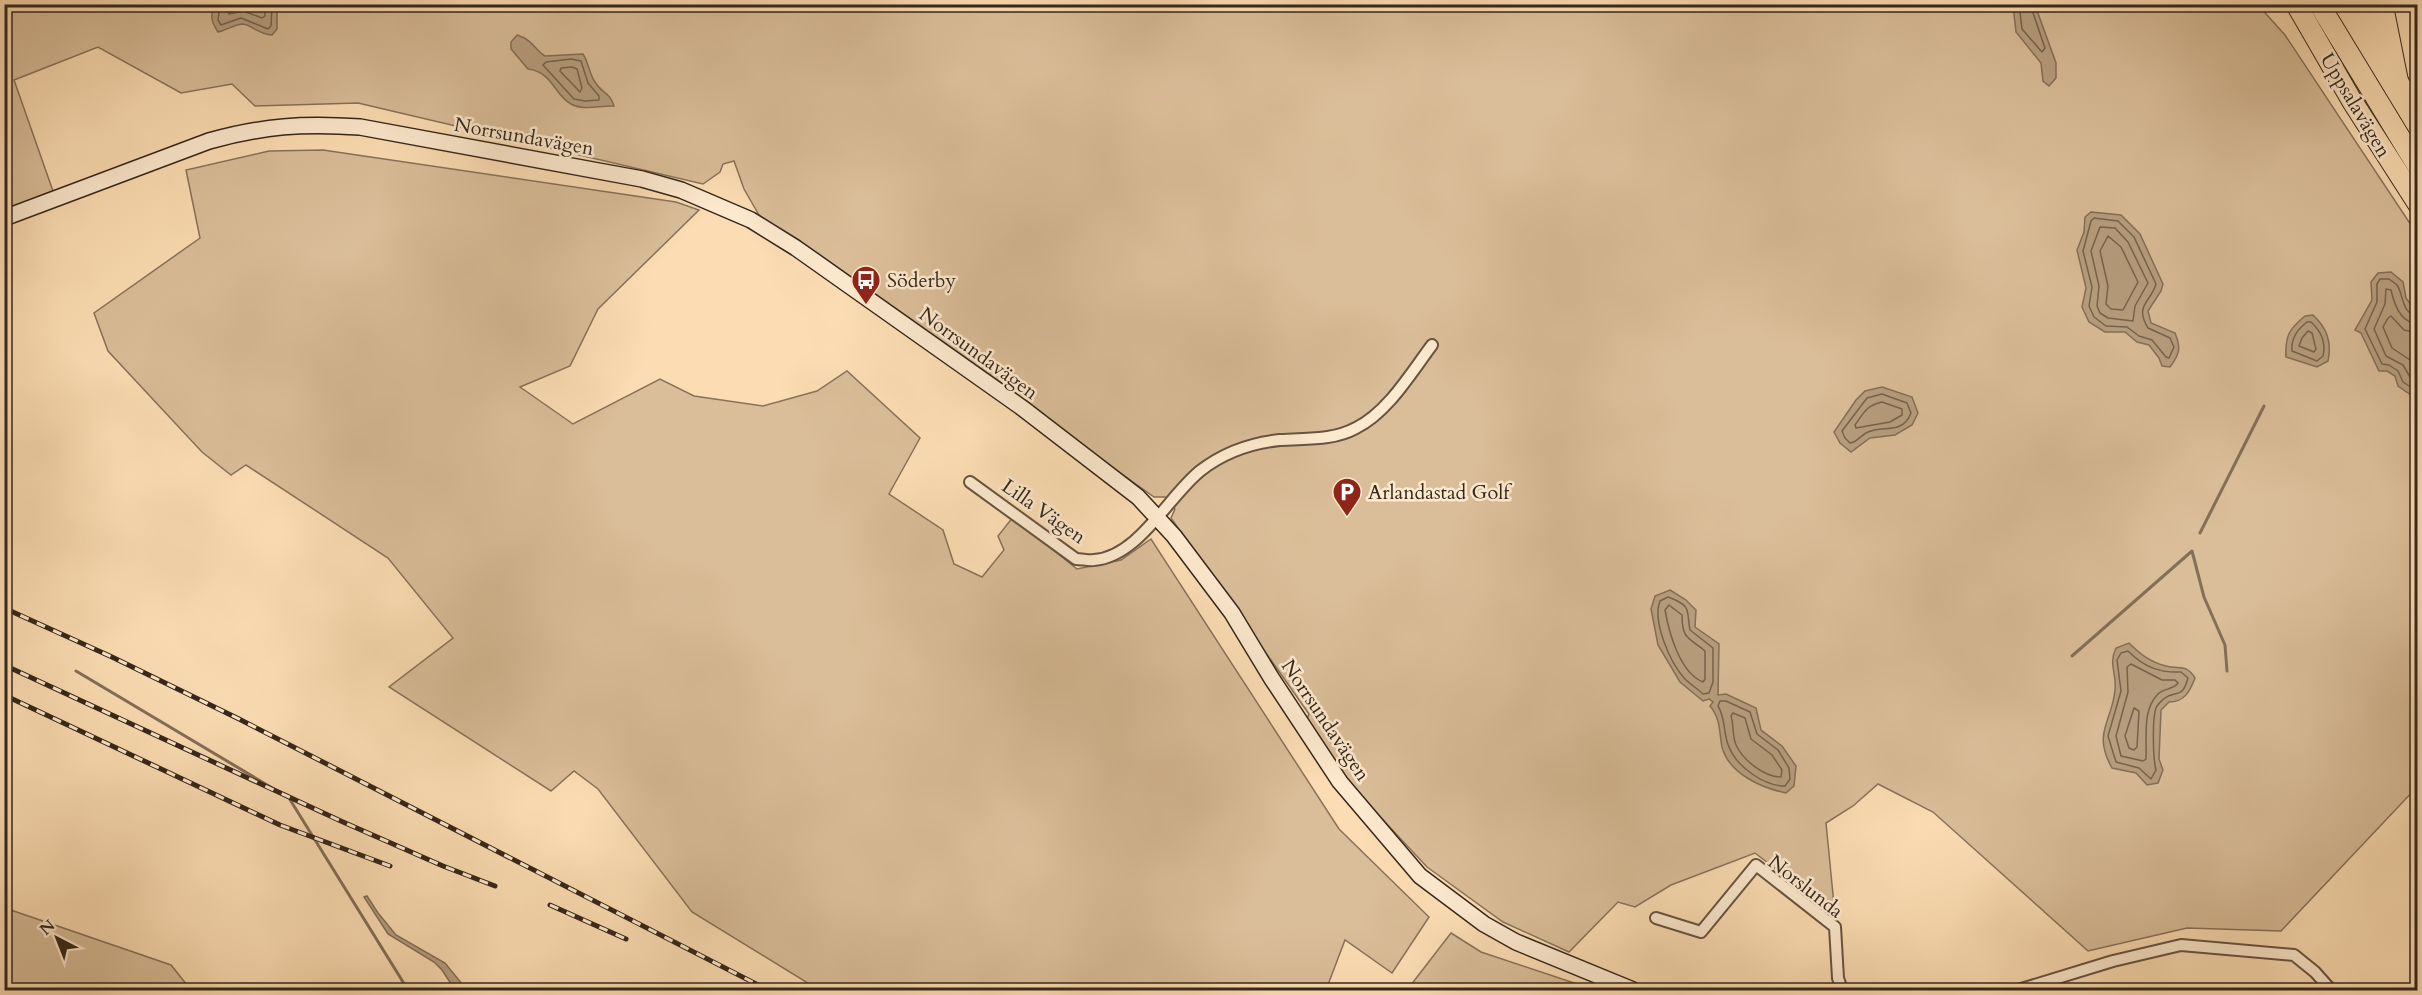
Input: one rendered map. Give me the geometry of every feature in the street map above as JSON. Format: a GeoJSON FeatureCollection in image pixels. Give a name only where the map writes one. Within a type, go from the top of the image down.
{"type":"FeatureCollection","features":[{"type":"Feature","properties":{"kind":"highway"},"geometry":{"type":"LineString","coordinates":[[2280,4],[2352,101]]}},
{"type":"Feature","properties":{"kind":"highway","name":"Uppsalavägen"},"geometry":{"type":"LineString","coordinates":[[2296,4],[2352,101],[2418,204]]}},
{"type":"Feature","properties":{"kind":"highway","name":"Uppsalavägen"},"geometry":{"type":"LineString","coordinates":[[2319,4],[2418,167]]}},
{"type":"Feature","properties":{"kind":"highway"},"geometry":{"type":"LineString","coordinates":[[2404,4],[2418,74]]}},
{"type":"Feature","properties":{"kind":"street","name":"Norrsundavägen"},"geometry":{"type":"LineString","coordinates":[[4,218],[209,141],[276,126],[318,124],[360,127],[642,178],[681,190],[751,220],[796,248],[1020,407],[1138,497],[1157,516],[1232,613],[1272,679],[1340,782],[1378,830],[1420,876],[1484,924],[1516,942],[1633,990]]}},
{"type":"Feature","properties":{"kind":"street","name":"Lilla Vägen"},"geometry":{"type":"LineString","coordinates":[[970,482],[1076,559],[1095,560],[1122,550],[1150,527],[1169,501],[1198,472],[1214,461],[1240,448],[1279,440],[1323,438],[1355,429],[1371,418],[1399,389],[1432,345]]}},
{"type":"Feature","properties":{"kind":"street","name":"Norslunda"},"geometry":{"type":"LineString","coordinates":[[1656,918],[1701,932],[1756,865],[1835,927],[1838,978],[1842,990]]}},
{"type":"Feature","properties":{"kind":"street"},"geometry":{"type":"LineString","coordinates":[[2018,990],[2113,961],[2181,945],[2294,955],[2315,972],[2331,990]]}},
{"type":"Feature","properties":{"kind":"shaded area","name":"Arlandastad Golf"},"geometry":{"type":"Polygon","coordinates":[[[5,5],[2258,5],[2285,35],[2417,234],[2417,787],[2281,931],[2187,928],[2088,951],[1933,812],[1878,784],[1853,806],[1826,823],[1835,915],[1755,853],[1671,885],[1635,907],[1618,902],[1569,952],[1503,922],[1427,867],[1342,776],[1306,721],[1309,714],[1171,518],[1175,509],[1165,497],[1154,497],[759,215],[744,189],[734,161],[723,164],[720,172],[703,184],[358,103],[255,106],[232,84],[181,93],[98,47],[14,80],[53,191],[5,210],[5,5]]]}},
{"type":"Feature","properties":{"kind":"shaded area"},"geometry":{"type":"Polygon","coordinates":[[[323,150],[676,202],[699,210],[598,309],[570,366],[520,387],[573,424],[660,379],[694,396],[763,406],[817,391],[847,371],[920,438],[889,494],[943,530],[954,564],[982,577],[1004,550],[998,536],[1013,517],[1077,569],[1121,560],[1151,539],[1339,829],[1429,917],[1392,973],[1345,940],[1326,990],[819,990],[692,912],[598,789],[574,771],[551,791],[389,687],[453,638],[388,558],[246,465],[231,475],[202,452],[108,351],[94,313],[200,238],[186,170],[269,151],[323,150]]]}},
{"type":"Feature","properties":{"kind":"shaded area"},"geometry":{"type":"Polygon","coordinates":[[[5,908],[171,965],[191,990],[5,990],[5,908]]]}},
{"type":"Feature","properties":{"kind":"shaded area"},"geometry":{"type":"Polygon","coordinates":[[[1451,933],[1481,952],[1595,990],[1407,990],[1451,933]]]}},
{"type":"Feature","properties":{"kind":"water"},"geometry":{"type":"Polygon","coordinates":[[[277,4],[277,29],[272,35],[243,24],[218,32],[213,22],[212,12],[215,5],[277,4]]]}},
{"type":"Feature","properties":{"kind":"water"},"geometry":{"type":"Polygon","coordinates":[[[2013,5],[2035,5],[2056,63],[2056,78],[2049,86],[2043,81],[2041,63],[2016,32],[2013,5]]]}},
{"type":"Feature","properties":{"kind":"water"},"geometry":{"type":"Polygon","coordinates":[[[517,35],[531,43],[545,56],[583,54],[593,79],[614,106],[581,107],[565,100],[543,74],[528,69],[511,49],[511,42],[517,35]]]}},
{"type":"Feature","properties":{"kind":"water"},"geometry":{"type":"Polygon","coordinates":[[[2091,212],[2121,215],[2140,234],[2163,284],[2148,311],[2151,323],[2175,333],[2178,342],[2178,354],[2170,367],[2162,366],[2149,345],[2137,342],[2125,332],[2105,332],[2089,322],[2082,307],[2086,288],[2077,250],[2084,232],[2085,217],[2091,212]]]}},
{"type":"Feature","properties":{"kind":"water"},"geometry":{"type":"Polygon","coordinates":[[[2391,272],[2403,282],[2406,298],[2417,313],[2417,407],[2415,398],[2398,386],[2395,376],[2387,371],[2379,371],[2361,333],[2355,330],[2372,300],[2371,282],[2378,273],[2391,272]]]}},
{"type":"Feature","properties":{"kind":"water"},"geometry":{"type":"Polygon","coordinates":[[[2313,315],[2325,330],[2329,342],[2328,361],[2317,367],[2286,357],[2287,338],[2292,329],[2305,316],[2313,315]]]}},
{"type":"Feature","properties":{"kind":"water"},"geometry":{"type":"Polygon","coordinates":[[[1882,387],[1912,397],[1918,413],[1912,425],[1895,435],[1870,438],[1851,452],[1840,443],[1834,432],[1865,391],[1882,387]]]}},
{"type":"Feature","properties":{"kind":"water"},"geometry":{"type":"Polygon","coordinates":[[[1670,590],[1686,600],[1696,610],[1695,627],[1719,644],[1718,695],[1726,694],[1756,708],[1761,730],[1782,746],[1796,766],[1794,786],[1786,793],[1757,783],[1732,765],[1722,747],[1718,721],[1710,706],[1713,702],[1709,699],[1703,701],[1680,682],[1658,645],[1651,609],[1655,596],[1670,590]]]}},
{"type":"Feature","properties":{"kind":"water"},"geometry":{"type":"Polygon","coordinates":[[[2129,643],[2150,660],[2188,670],[2195,678],[2183,698],[2169,702],[2161,710],[2159,759],[2163,770],[2158,783],[2147,785],[2136,773],[2112,768],[2104,746],[2103,736],[2115,690],[2114,654],[2116,648],[2129,643]]]}},
{"type":"Feature","properties":{"kind":"water"},"geometry":{"type":"Polygon","coordinates":[[[367,896],[396,935],[445,963],[467,990],[455,990],[434,962],[388,934],[364,897],[367,896]]]}},
{"type":"Feature","properties":{"kind":"waterway"},"geometry":{"type":"LineString","coordinates":[[2200,533],[2264,406]]}},
{"type":"Feature","properties":{"kind":"waterway"},"geometry":{"type":"LineString","coordinates":[[2072,656],[2192,551],[2204,597],[2225,645],[2227,671]]}},
{"type":"Feature","properties":{"kind":"waterway"},"geometry":{"type":"LineString","coordinates":[[76,671],[289,798],[408,990]]}},
{"type":"Feature","properties":{"kind":"railway"},"geometry":{"type":"LineString","coordinates":[[4,608],[112,657],[239,719],[768,990]]}},
{"type":"Feature","properties":{"kind":"railway"},"geometry":{"type":"LineString","coordinates":[[4,665],[343,822],[495,886]]}},
{"type":"Feature","properties":{"kind":"railway"},"geometry":{"type":"LineString","coordinates":[[4,695],[280,825],[390,866]]}},
{"type":"Feature","properties":{"kind":"railway"},"geometry":{"type":"LineString","coordinates":[[550,905],[626,939]]}},
{"type":"Feature","properties":{"kind":"place","name":"Söderby"},"geometry":{"type":"Point","coordinates":[866,306]}},
{"type":"Feature","properties":{"kind":"place","name":"Arlandastad Golf"},"geometry":{"type":"Point","coordinates":[1347,518]}}]}
